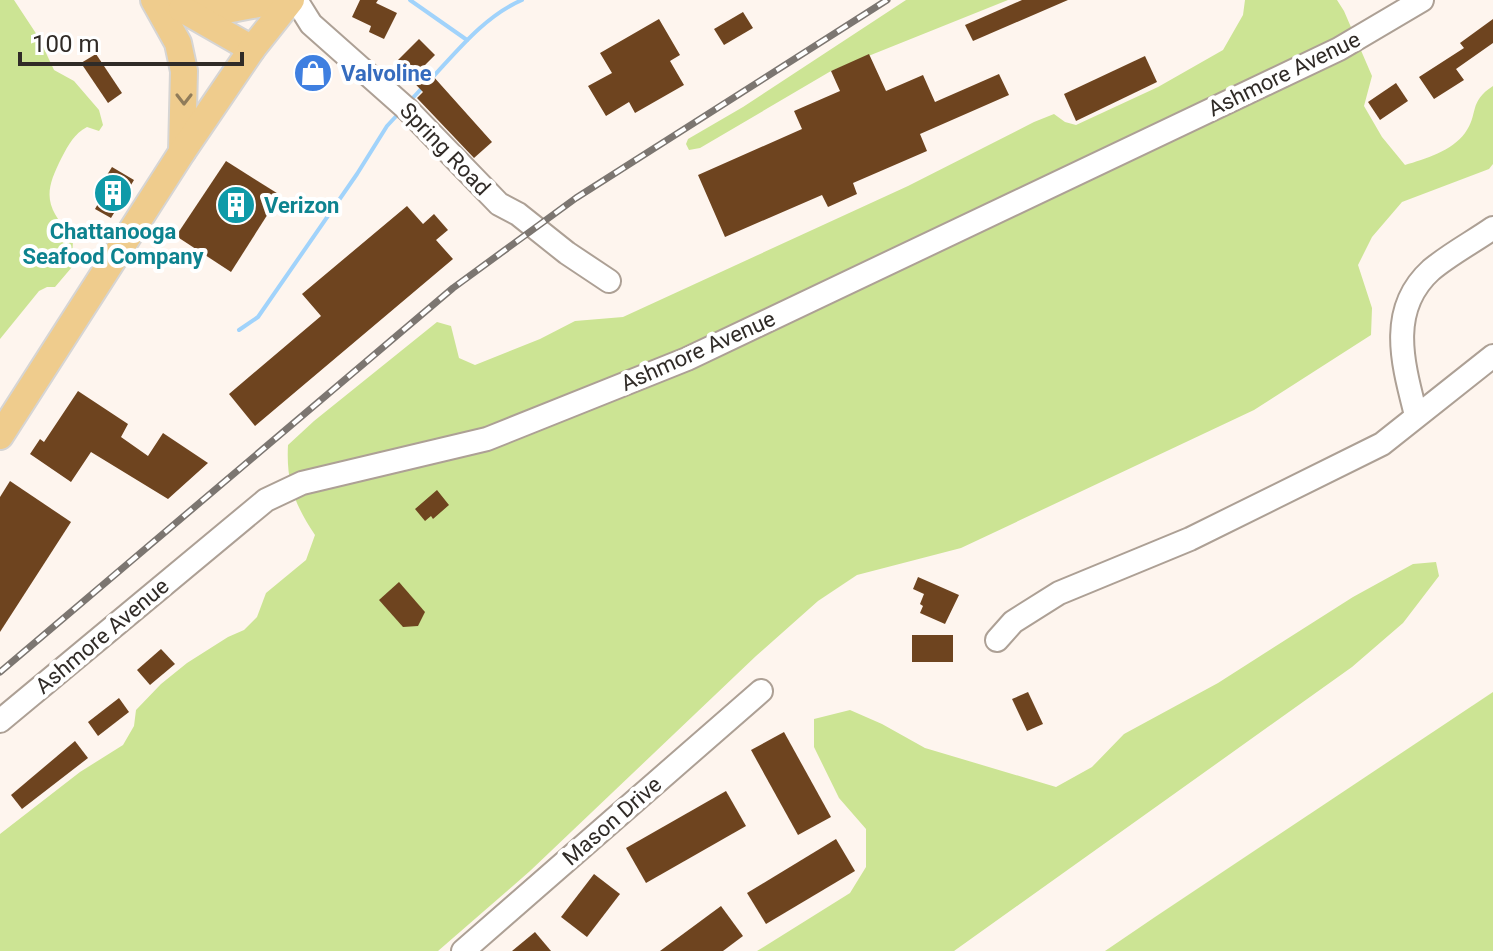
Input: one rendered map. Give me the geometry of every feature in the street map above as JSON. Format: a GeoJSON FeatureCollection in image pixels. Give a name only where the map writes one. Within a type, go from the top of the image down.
{"type":"FeatureCollection","features":[{"type":"Feature","properties":{"kind":"main road"},"geometry":{"type":"LineString","coordinates":[[154,0],[178,43],[184,71],[182,152]]}},
{"type":"Feature","properties":{"kind":"main road"},"geometry":{"type":"LineString","coordinates":[[166,0],[252,49]]}},
{"type":"Feature","properties":{"kind":"main road"},"geometry":{"type":"LineString","coordinates":[[181,0],[226,10],[279,0]]}},
{"type":"Feature","properties":{"kind":"main road"},"geometry":{"type":"LineString","coordinates":[[0,436],[182,152],[252,49],[294,0]]}},
{"type":"Feature","properties":{"kind":"street","name":"Spring Road"},"geometry":{"type":"LineString","coordinates":[[294,0],[311,24],[408,110],[499,204],[518,214],[609,281]]}},
{"type":"Feature","properties":{"kind":"street","name":"Ashmore Avenue"},"geometry":{"type":"LineString","coordinates":[[0,721],[266,500],[302,483],[487,439],[687,359],[1339,49],[1422,0]]}},
{"type":"Feature","properties":{"kind":"street"},"geometry":{"type":"LineString","coordinates":[[1416,415],[1406,376],[1402,315],[1410,296],[1433,269],[1493,228]]}},
{"type":"Feature","properties":{"kind":"street"},"geometry":{"type":"LineString","coordinates":[[997,640],[1013,622],[1059,593],[1190,539],[1382,444],[1493,356]]}},
{"type":"Feature","properties":{"kind":"street","name":"Mason Drive"},"geometry":{"type":"LineString","coordinates":[[463,951],[761,691]]}},
{"type":"Feature","properties":{"kind":"green space"},"geometry":{"type":"Polygon","coordinates":[[[0,0],[14,0],[39,38],[54,70],[74,81],[99,110],[103,125],[99,131],[87,127],[75,136],[62,157],[50,190],[52,208],[73,238],[72,267],[55,287],[39,291],[0,339],[0,0]]]}},
{"type":"Feature","properties":{"kind":"green space"},"geometry":{"type":"Polygon","coordinates":[[[906,0],[1008,0],[831,71],[700,148],[689,150],[686,144],[688,139],[743,107],[906,0]]]}},
{"type":"Feature","properties":{"kind":"green space"},"geometry":{"type":"Polygon","coordinates":[[[1245,0],[1337,0],[1372,76],[1364,106],[1382,137],[1405,165],[1438,154],[1460,139],[1469,126],[1480,97],[1493,86],[1493,164],[1489,169],[1402,202],[1372,237],[1358,265],[1372,308],[1371,335],[1254,410],[961,548],[857,575],[818,601],[756,656],[530,871],[438,951],[0,951],[0,834],[80,772],[123,745],[134,726],[136,710],[161,684],[187,663],[244,630],[257,617],[266,593],[306,560],[315,535],[293,493],[288,445],[437,322],[451,326],[459,358],[475,365],[575,321],[623,317],[908,186],[1034,122],[1054,114],[1076,125],[1158,87],[1223,50],[1243,15],[1245,0]]]}},
{"type":"Feature","properties":{"kind":"green space"},"geometry":{"type":"Polygon","coordinates":[[[1436,562],[1439,576],[1403,623],[1352,667],[954,951],[757,951],[850,893],[866,867],[866,829],[839,798],[814,747],[814,719],[850,710],[925,748],[1056,787],[1092,767],[1124,734],[1218,683],[1353,597],[1413,564],[1436,562]]]}},
{"type":"Feature","properties":{"kind":"green space"},"geometry":{"type":"Polygon","coordinates":[[[1493,692],[1493,951],[1105,951],[1155,917],[1493,692]]]}},
{"type":"Feature","properties":{"kind":"building"},"geometry":{"type":"Polygon","coordinates":[[[360,0],[378,0],[376,3],[397,13],[384,39],[369,32],[371,26],[352,17],[360,0]]]}},
{"type":"Feature","properties":{"kind":"building"},"geometry":{"type":"Polygon","coordinates":[[[1022,0],[1068,0],[973,41],[965,25],[1022,0]]]}},
{"type":"Feature","properties":{"kind":"building"},"geometry":{"type":"Polygon","coordinates":[[[743,12],[753,28],[724,45],[714,29],[743,12]]]}},
{"type":"Feature","properties":{"kind":"building"},"geometry":{"type":"Polygon","coordinates":[[[659,19],[680,55],[670,61],[684,85],[635,113],[629,102],[606,116],[588,86],[612,73],[600,53],[659,19]]]}},
{"type":"Feature","properties":{"kind":"building"},"geometry":{"type":"Polygon","coordinates":[[[1493,19],[1493,43],[1456,69],[1464,80],[1434,99],[1419,77],[1464,48],[1460,43],[1493,19]]]}},
{"type":"Feature","properties":{"kind":"building"},"geometry":{"type":"Polygon","coordinates":[[[419,39],[435,55],[424,66],[492,142],[474,158],[417,98],[423,92],[395,63],[419,39]]]}},
{"type":"Feature","properties":{"kind":"building"},"geometry":{"type":"Polygon","coordinates":[[[96,54],[122,93],[108,103],[81,63],[96,54]]]}},
{"type":"Feature","properties":{"kind":"building"},"geometry":{"type":"Polygon","coordinates":[[[869,54],[886,91],[923,75],[935,102],[999,74],[1009,95],[920,134],[927,151],[853,183],[857,194],[828,207],[822,195],[725,237],[698,175],[802,129],[794,111],[840,91],[831,71],[869,54]]]}},
{"type":"Feature","properties":{"kind":"building","name":"Valvoline"},"geometry":{"type":"Polygon","coordinates":[[[311,56],[330,69],[314,90],[296,77],[311,56]]]}},
{"type":"Feature","properties":{"kind":"building"},"geometry":{"type":"Polygon","coordinates":[[[1145,56],[1157,82],[1076,121],[1064,94],[1145,56]]]}},
{"type":"Feature","properties":{"kind":"building"},"geometry":{"type":"Polygon","coordinates":[[[1396,83],[1408,101],[1380,120],[1368,102],[1396,83]]]}},
{"type":"Feature","properties":{"kind":"building","name":"Verizon"},"geometry":{"type":"Polygon","coordinates":[[[226,161],[280,195],[231,272],[176,236],[226,161]]]}},
{"type":"Feature","properties":{"kind":"building","name":"Chattanooga Seafood Company"},"geometry":{"type":"Polygon","coordinates":[[[112,167],[134,180],[111,218],[95,209],[103,195],[97,191],[112,167]]]}},
{"type":"Feature","properties":{"kind":"building"},"geometry":{"type":"Polygon","coordinates":[[[407,206],[423,224],[434,214],[448,230],[436,240],[453,259],[255,426],[229,394],[321,316],[302,294],[407,206]]]}},
{"type":"Feature","properties":{"kind":"building"},"geometry":{"type":"Polygon","coordinates":[[[78,391],[128,424],[121,437],[148,456],[163,433],[208,463],[168,499],[91,452],[71,482],[30,454],[40,439],[44,442],[78,391]]]}},
{"type":"Feature","properties":{"kind":"building"},"geometry":{"type":"Polygon","coordinates":[[[10,481],[71,522],[0,632],[0,497],[10,481]]]}},
{"type":"Feature","properties":{"kind":"building"},"geometry":{"type":"Polygon","coordinates":[[[437,490],[449,505],[433,519],[431,516],[425,521],[415,509],[437,490]]]}},
{"type":"Feature","properties":{"kind":"building"},"geometry":{"type":"Polygon","coordinates":[[[918,577],[959,595],[945,624],[920,613],[924,594],[913,589],[918,577]]]}},
{"type":"Feature","properties":{"kind":"building"},"geometry":{"type":"Polygon","coordinates":[[[399,582],[425,612],[418,626],[403,627],[379,600],[399,582]]]}},
{"type":"Feature","properties":{"kind":"building"},"geometry":{"type":"Polygon","coordinates":[[[912,635],[953,635],[953,662],[912,662],[912,635]]]}},
{"type":"Feature","properties":{"kind":"building"},"geometry":{"type":"Polygon","coordinates":[[[161,649],[175,664],[150,685],[137,670],[161,649]]]}},
{"type":"Feature","properties":{"kind":"building"},"geometry":{"type":"Polygon","coordinates":[[[1028,692],[1043,724],[1027,731],[1012,699],[1028,692]]]}},
{"type":"Feature","properties":{"kind":"building"},"geometry":{"type":"Polygon","coordinates":[[[119,698],[129,712],[98,736],[88,722],[119,698]]]}},
{"type":"Feature","properties":{"kind":"building"},"geometry":{"type":"Polygon","coordinates":[[[784,732],[831,817],[798,835],[751,750],[784,732]]]}},
{"type":"Feature","properties":{"kind":"building"},"geometry":{"type":"Polygon","coordinates":[[[75,741],[88,758],[22,809],[11,795],[75,741]]]}},
{"type":"Feature","properties":{"kind":"building"},"geometry":{"type":"Polygon","coordinates":[[[726,791],[746,826],[646,883],[626,848],[726,791]]]}},
{"type":"Feature","properties":{"kind":"building"},"geometry":{"type":"Polygon","coordinates":[[[836,839],[855,871],[766,924],[747,893],[836,839]]]}},
{"type":"Feature","properties":{"kind":"building"},"geometry":{"type":"Polygon","coordinates":[[[594,874],[620,894],[587,937],[561,917],[594,874]]]}},
{"type":"Feature","properties":{"kind":"building"},"geometry":{"type":"Polygon","coordinates":[[[721,906],[743,936],[723,951],[660,951],[721,906]]]}},
{"type":"Feature","properties":{"kind":"building"},"geometry":{"type":"Polygon","coordinates":[[[535,932],[551,951],[512,951],[535,932]]]}},
{"type":"Feature","properties":{"kind":"waterway"},"geometry":{"type":"LineString","coordinates":[[410,0],[467,40]]}},
{"type":"Feature","properties":{"kind":"waterway"},"geometry":{"type":"LineString","coordinates":[[431,79],[484,24],[522,0]]}},
{"type":"Feature","properties":{"kind":"waterway"},"geometry":{"type":"LineString","coordinates":[[409,102],[422,88]]}},
{"type":"Feature","properties":{"kind":"waterway"},"geometry":{"type":"LineString","coordinates":[[239,330],[258,317],[387,126],[400,112]]}},
{"type":"Feature","properties":{"kind":"railway"},"geometry":{"type":"LineString","coordinates":[[0,672],[453,288],[576,198],[887,0]]}},
{"type":"Feature","properties":{"kind":"place","name":"Valvoline"},"geometry":{"type":"Point","coordinates":[313,73]}},
{"type":"Feature","properties":{"kind":"place","name":"Chattanooga Seafood Company"},"geometry":{"type":"Point","coordinates":[113,193]}},
{"type":"Feature","properties":{"kind":"place","name":"Verizon"},"geometry":{"type":"Point","coordinates":[236,205]}}]}
